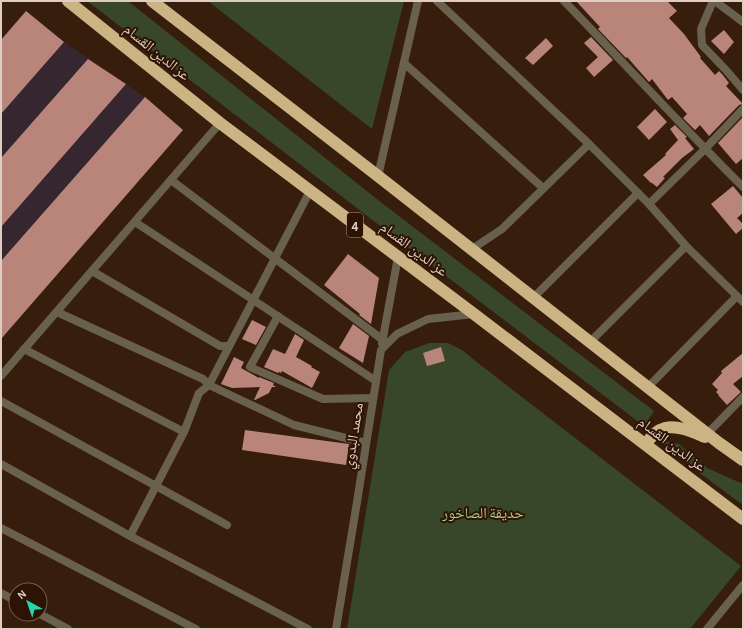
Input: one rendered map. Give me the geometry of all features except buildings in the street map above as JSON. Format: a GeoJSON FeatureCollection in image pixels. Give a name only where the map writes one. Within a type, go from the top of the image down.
{"type":"FeatureCollection","features":[{"type":"Feature","properties":{"kind":"highway","name":"عز الدين القسام"},"geometry":{"type":"LineString","coordinates":[[68,1],[220,123],[646,444],[743,519]]}},
{"type":"Feature","properties":{"kind":"highway","name":"عز الدين القسام"},"geometry":{"type":"LineString","coordinates":[[152,1],[472,249],[707,434],[743,460]]}},
{"type":"Feature","properties":{"kind":"highway"},"geometry":{"type":"LineString","coordinates":[[646,444],[652,436],[664,428],[677,428],[719,443]]}},
{"type":"Feature","properties":{"kind":"street"},"geometry":{"type":"LineString","coordinates":[[378,176],[418,1]]}},
{"type":"Feature","properties":{"kind":"street"},"geometry":{"type":"LineString","coordinates":[[437,1],[589,144],[638,193],[686,246],[740,299],[648,388]]}},
{"type":"Feature","properties":{"kind":"street"},"geometry":{"type":"LineString","coordinates":[[564,1],[743,187]]}},
{"type":"Feature","properties":{"kind":"street"},"geometry":{"type":"LineString","coordinates":[[743,22],[714,1],[701,29],[702,45],[743,90]]}},
{"type":"Feature","properties":{"kind":"street"},"geometry":{"type":"LineString","coordinates":[[404,63],[543,188]]}},
{"type":"Feature","properties":{"kind":"street"},"geometry":{"type":"LineString","coordinates":[[648,204],[705,149],[743,109]]}},
{"type":"Feature","properties":{"kind":"street"},"geometry":{"type":"LineString","coordinates":[[1,376],[220,123]]}},
{"type":"Feature","properties":{"kind":"street"},"geometry":{"type":"LineString","coordinates":[[472,249],[502,229],[589,144]]}},
{"type":"Feature","properties":{"kind":"street"},"geometry":{"type":"LineString","coordinates":[[172,180],[383,340]]}},
{"type":"Feature","properties":{"kind":"street"},"geometry":{"type":"LineString","coordinates":[[130,536],[184,432],[199,393],[209,385],[310,191]]}},
{"type":"Feature","properties":{"kind":"street"},"geometry":{"type":"LineString","coordinates":[[533,298],[638,193]]}},
{"type":"Feature","properties":{"kind":"street"},"geometry":{"type":"LineString","coordinates":[[134,222],[376,381]]}},
{"type":"Feature","properties":{"kind":"street"},"geometry":{"type":"LineString","coordinates":[[590,342],[686,246]]}},
{"type":"Feature","properties":{"kind":"street","name":"محمد البدوي"},"geometry":{"type":"LineString","coordinates":[[336,629],[381,350],[398,257]]}},
{"type":"Feature","properties":{"kind":"street"},"geometry":{"type":"LineString","coordinates":[[92,271],[220,346],[229,346]]}},
{"type":"Feature","properties":{"kind":"street"},"geometry":{"type":"LineString","coordinates":[[57,312],[203,378],[209,385],[294,425],[366,443]]}},
{"type":"Feature","properties":{"kind":"street"},"geometry":{"type":"LineString","coordinates":[[381,350],[396,334],[428,319],[474,314]]}},
{"type":"Feature","properties":{"kind":"street"},"geometry":{"type":"LineString","coordinates":[[278,316],[250,367],[323,400],[373,398]]}},
{"type":"Feature","properties":{"kind":"street"},"geometry":{"type":"LineString","coordinates":[[24,349],[184,432]]}},
{"type":"Feature","properties":{"kind":"street"},"geometry":{"type":"LineString","coordinates":[[707,434],[743,397]]}},
{"type":"Feature","properties":{"kind":"street"},"geometry":{"type":"LineString","coordinates":[[1,401],[227,525]]}},
{"type":"Feature","properties":{"kind":"street"},"geometry":{"type":"LineString","coordinates":[[1,464],[130,536],[308,629]]}},
{"type":"Feature","properties":{"kind":"street"},"geometry":{"type":"LineString","coordinates":[[1,528],[196,629]]}},
{"type":"Feature","properties":{"kind":"street"},"geometry":{"type":"LineString","coordinates":[[708,629],[743,584]]}},
{"type":"Feature","properties":{"kind":"street"},"geometry":{"type":"LineString","coordinates":[[48,618],[68,629]]}},
{"type":"Feature","properties":{"kind":"shaded area"},"geometry":{"type":"Polygon","coordinates":[[[26,11],[64,42],[145,97],[183,130],[1,339],[1,40],[26,11]]]}},
{"type":"Feature","properties":{"kind":"green space"},"geometry":{"type":"Polygon","coordinates":[[[87,1],[128,1],[378,200],[654,411],[644,426],[392,235],[87,1]]]}},
{"type":"Feature","properties":{"kind":"green space"},"geometry":{"type":"Polygon","coordinates":[[[208,1],[404,1],[372,129],[208,1]]]}},
{"type":"Feature","properties":{"kind":"green space","name":"حديقة الصاخور"},"geometry":{"type":"Polygon","coordinates":[[[429,343],[448,343],[462,350],[741,566],[690,629],[347,629],[389,370],[405,352],[429,343]]]}},
{"type":"Feature","properties":{"kind":"green space"},"geometry":{"type":"Polygon","coordinates":[[[661,441],[679,444],[707,468],[743,484],[743,505],[678,457],[661,441]]]}}]}
